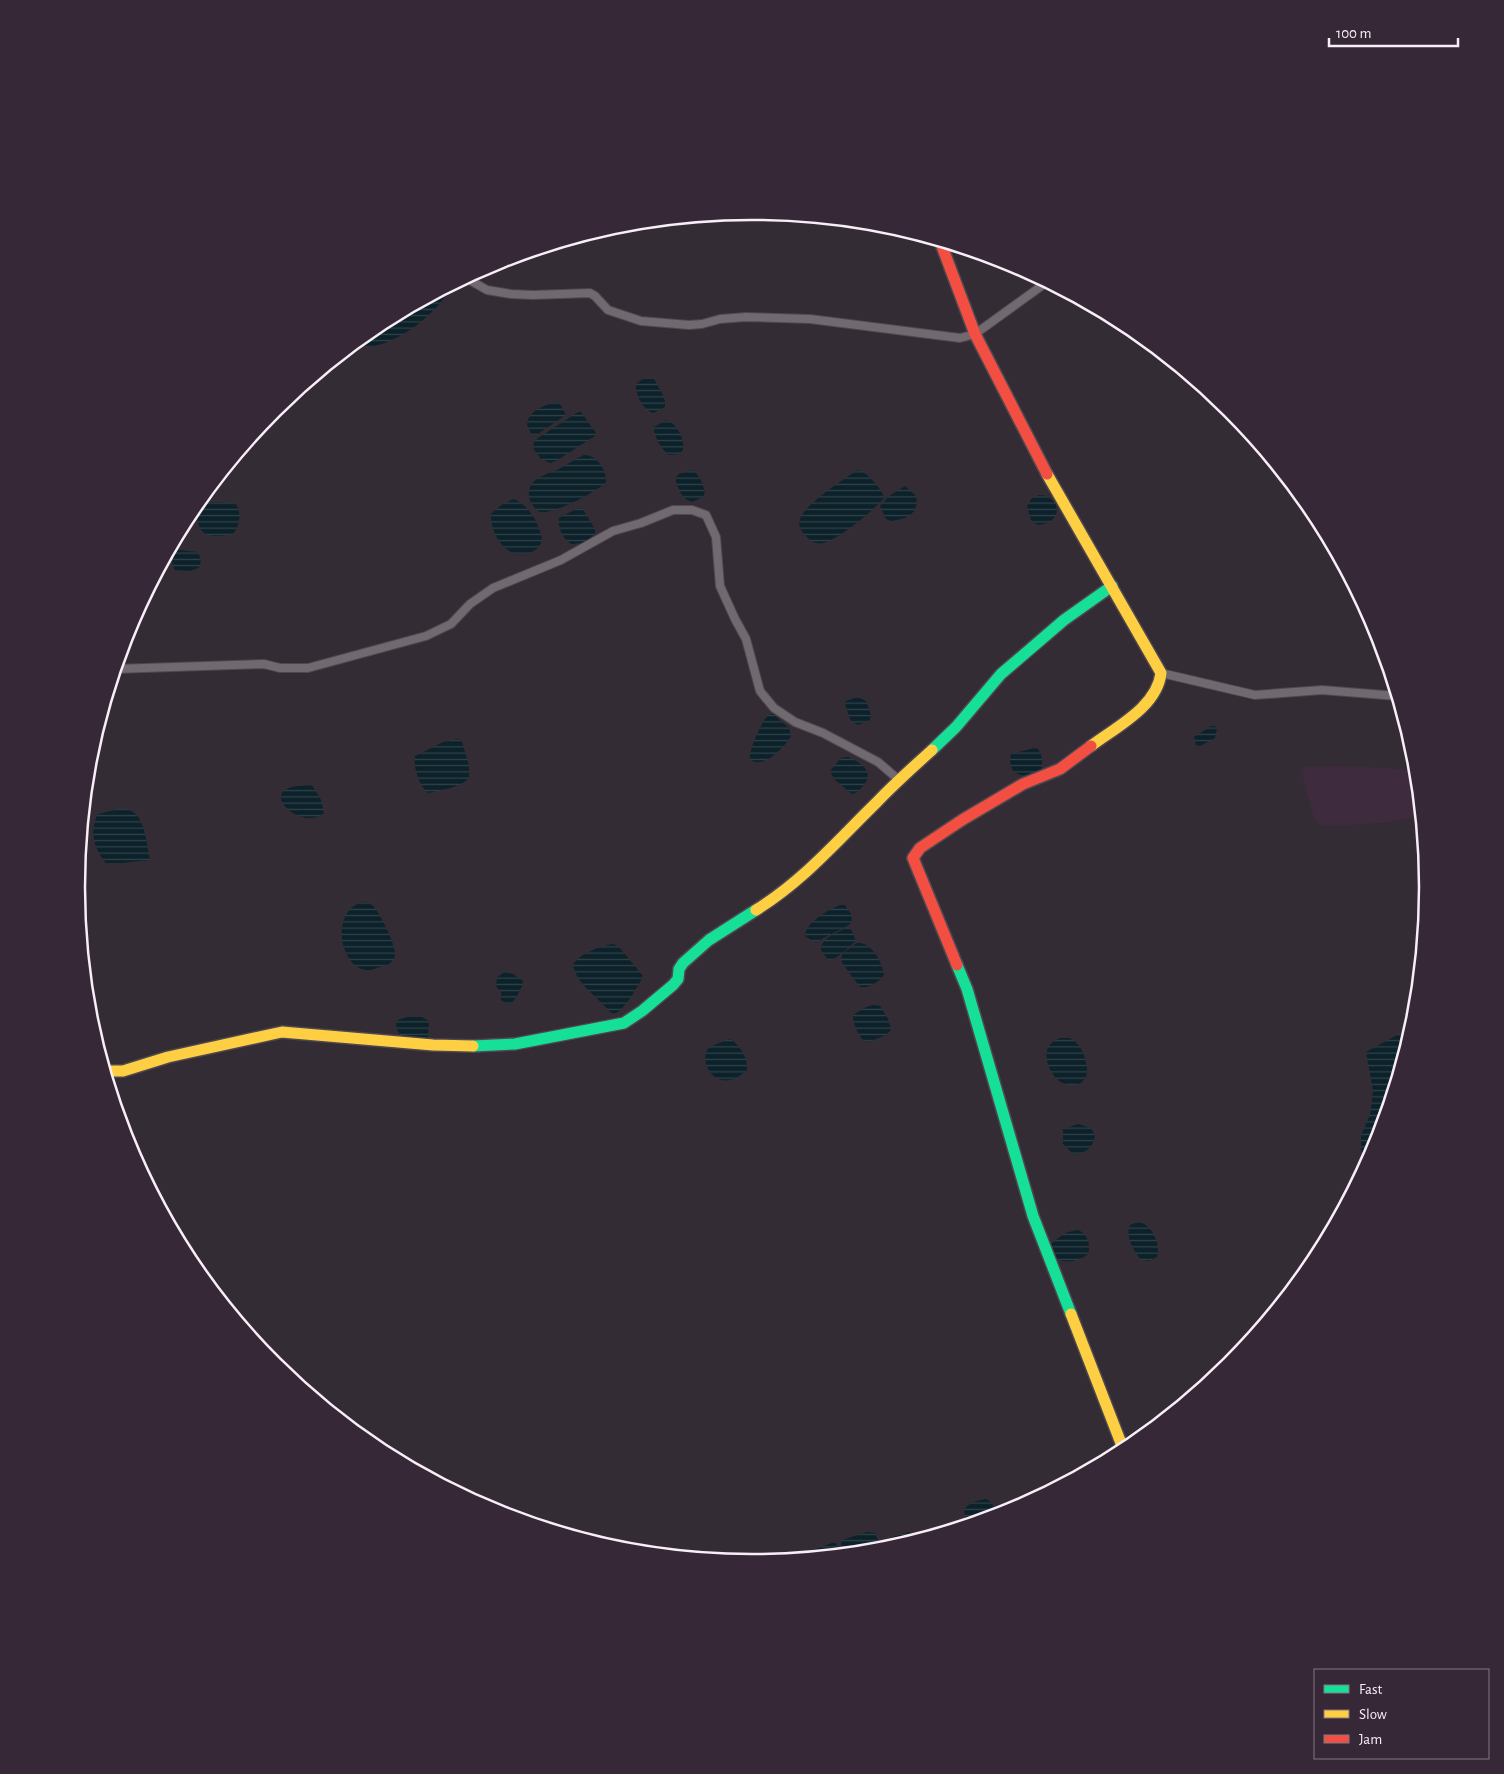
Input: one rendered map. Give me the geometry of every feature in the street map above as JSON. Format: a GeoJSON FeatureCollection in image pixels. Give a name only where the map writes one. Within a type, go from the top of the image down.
{"type":"FeatureCollection","features":[{"type":"Feature","properties":{"kind":"street"},"geometry":{"type":"LineString","coordinates":[[943,248],[975,334],[1046,472],[1161,673],[1156,691],[1146,705],[1060,769],[1023,784],[962,820],[920,848],[914,858],[967,989],[1034,1216],[1121,1443]]}},
{"type":"Feature","properties":{"kind":"street"},"geometry":{"type":"LineString","coordinates":[[473,282],[487,290],[511,294],[590,293],[608,310],[640,321],[689,325],[730,318],[810,319],[960,338],[975,334],[1041,286]]}},
{"type":"Feature","properties":{"kind":"street"},"geometry":{"type":"LineString","coordinates":[[122,669],[264,664],[280,668],[308,668],[426,636],[451,624],[470,604],[493,588],[562,560],[613,531],[641,523],[673,510],[692,510],[706,515],[716,537],[720,586],[746,639],[760,691],[774,708],[795,722],[822,733],[878,762],[899,780]]}},
{"type":"Feature","properties":{"kind":"street"},"geometry":{"type":"LineString","coordinates":[[111,1071],[123,1071],[168,1057],[282,1032],[433,1045],[485,1046],[515,1044],[624,1023],[642,1011],[673,985],[678,979],[679,969],[683,963],[709,940],[781,894],[814,866],[899,780],[956,727],[1001,674],[1064,620],[1112,586]]}},
{"type":"Feature","properties":{"kind":"street"},"geometry":{"type":"LineString","coordinates":[[1161,673],[1255,695],[1322,690],[1391,695]]}},
{"type":"Feature","properties":{"kind":"shaded area"},"geometry":{"type":"Polygon","coordinates":[[[1336,766],[1408,770],[1415,817],[1384,823],[1323,826],[1317,822],[1313,815],[1303,777],[1304,769],[1308,767],[1336,766]]]}},
{"type":"Feature","properties":{"kind":"water"},"geometry":{"type":"Polygon","coordinates":[[[447,294],[436,308],[410,330],[395,339],[366,347],[362,346],[381,332],[447,294]]]}},
{"type":"Feature","properties":{"kind":"water"},"geometry":{"type":"Polygon","coordinates":[[[644,378],[654,379],[665,401],[665,407],[653,413],[646,409],[640,401],[637,392],[636,384],[644,378]]]}},
{"type":"Feature","properties":{"kind":"water"},"geometry":{"type":"Polygon","coordinates":[[[558,402],[566,415],[535,436],[531,434],[527,425],[530,416],[543,406],[558,402]]]}},
{"type":"Feature","properties":{"kind":"water"},"geometry":{"type":"Polygon","coordinates":[[[578,412],[581,412],[596,433],[595,436],[556,461],[550,463],[541,459],[533,448],[534,442],[578,412]]]}},
{"type":"Feature","properties":{"kind":"water"},"geometry":{"type":"Polygon","coordinates":[[[666,420],[677,428],[681,437],[683,450],[679,454],[669,455],[658,442],[654,427],[666,420]]]}},
{"type":"Feature","properties":{"kind":"water"},"geometry":{"type":"Polygon","coordinates":[[[584,455],[597,460],[603,468],[606,482],[574,502],[546,512],[537,510],[530,500],[529,493],[532,483],[584,455]]]}},
{"type":"Feature","properties":{"kind":"water"},"geometry":{"type":"Polygon","coordinates":[[[691,470],[694,471],[702,482],[705,492],[703,497],[692,502],[683,496],[675,478],[679,474],[691,470]]]}},
{"type":"Feature","properties":{"kind":"water"},"geometry":{"type":"Polygon","coordinates":[[[858,470],[874,481],[884,498],[864,517],[837,537],[823,543],[812,541],[803,533],[800,526],[799,521],[803,513],[826,492],[858,470]]]}},
{"type":"Feature","properties":{"kind":"water"},"geometry":{"type":"Polygon","coordinates":[[[905,486],[916,496],[917,502],[914,511],[902,519],[891,521],[886,519],[880,506],[889,496],[905,486]]]}},
{"type":"Feature","properties":{"kind":"water"},"geometry":{"type":"Polygon","coordinates":[[[1039,495],[1052,499],[1057,509],[1053,519],[1038,525],[1031,520],[1027,506],[1031,499],[1039,495]]]}},
{"type":"Feature","properties":{"kind":"water"},"geometry":{"type":"Polygon","coordinates":[[[514,499],[529,511],[541,534],[542,540],[540,545],[536,550],[529,553],[513,553],[507,549],[501,544],[493,529],[491,514],[502,505],[514,499]]]}},
{"type":"Feature","properties":{"kind":"water"},"geometry":{"type":"Polygon","coordinates":[[[207,503],[235,503],[239,510],[239,518],[238,526],[234,533],[214,536],[206,534],[201,530],[197,515],[207,503]]]}},
{"type":"Feature","properties":{"kind":"water"},"geometry":{"type":"Polygon","coordinates":[[[582,508],[595,529],[595,534],[583,543],[571,544],[561,533],[559,518],[582,508]]]}},
{"type":"Feature","properties":{"kind":"water"},"geometry":{"type":"Polygon","coordinates":[[[179,550],[198,552],[201,560],[199,568],[190,571],[175,570],[173,559],[175,552],[179,550]]]}},
{"type":"Feature","properties":{"kind":"water"},"geometry":{"type":"Polygon","coordinates":[[[858,697],[866,701],[871,715],[870,720],[858,725],[851,721],[845,705],[846,701],[858,697]]]}},
{"type":"Feature","properties":{"kind":"water"},"geometry":{"type":"Polygon","coordinates":[[[773,714],[789,728],[791,736],[784,746],[772,756],[766,760],[755,762],[750,759],[753,743],[765,719],[768,715],[773,714]]]}},
{"type":"Feature","properties":{"kind":"water"},"geometry":{"type":"Polygon","coordinates":[[[1211,726],[1215,726],[1217,729],[1215,738],[1200,746],[1196,745],[1194,737],[1211,726]]]}},
{"type":"Feature","properties":{"kind":"water"},"geometry":{"type":"Polygon","coordinates":[[[458,739],[462,742],[469,766],[469,778],[455,786],[428,793],[417,776],[415,756],[443,742],[458,739]]]}},
{"type":"Feature","properties":{"kind":"water"},"geometry":{"type":"Polygon","coordinates":[[[1034,748],[1038,749],[1042,757],[1041,771],[1029,775],[1018,774],[1011,767],[1011,754],[1034,748]]]}},
{"type":"Feature","properties":{"kind":"water"},"geometry":{"type":"Polygon","coordinates":[[[848,757],[866,769],[868,777],[859,791],[852,794],[834,779],[830,771],[841,758],[848,757]]]}},
{"type":"Feature","properties":{"kind":"water"},"geometry":{"type":"Polygon","coordinates":[[[312,785],[321,800],[324,813],[316,817],[307,818],[291,812],[285,806],[281,795],[285,790],[295,786],[312,785]]]}},
{"type":"Feature","properties":{"kind":"water"},"geometry":{"type":"Polygon","coordinates":[[[119,809],[130,810],[136,814],[145,832],[150,860],[106,863],[98,852],[93,833],[95,820],[98,814],[119,809]]]}},
{"type":"Feature","properties":{"kind":"water"},"geometry":{"type":"Polygon","coordinates":[[[366,902],[376,909],[395,951],[393,961],[369,970],[356,966],[349,959],[344,948],[342,936],[343,924],[347,913],[355,906],[366,902]]]}},
{"type":"Feature","properties":{"kind":"water"},"geometry":{"type":"Polygon","coordinates":[[[845,905],[851,914],[852,921],[849,925],[816,942],[805,936],[806,931],[813,922],[824,913],[845,905]]]}},
{"type":"Feature","properties":{"kind":"water"},"geometry":{"type":"Polygon","coordinates":[[[847,928],[851,929],[856,941],[839,956],[828,960],[821,950],[824,942],[830,936],[847,928]]]}},
{"type":"Feature","properties":{"kind":"water"},"geometry":{"type":"Polygon","coordinates":[[[857,943],[872,949],[881,964],[884,975],[870,986],[860,987],[842,963],[843,953],[857,943]]]}},
{"type":"Feature","properties":{"kind":"water"},"geometry":{"type":"Polygon","coordinates":[[[613,944],[619,947],[643,976],[627,1002],[616,1013],[609,1011],[583,984],[578,978],[573,965],[580,957],[590,951],[613,944]]]}},
{"type":"Feature","properties":{"kind":"water"},"geometry":{"type":"Polygon","coordinates":[[[505,972],[513,974],[523,981],[514,1001],[509,1005],[501,1000],[501,992],[496,986],[497,977],[505,972]]]}},
{"type":"Feature","properties":{"kind":"water"},"geometry":{"type":"Polygon","coordinates":[[[880,1006],[888,1019],[891,1030],[886,1035],[869,1042],[863,1040],[859,1034],[853,1015],[866,1007],[880,1006]]]}},
{"type":"Feature","properties":{"kind":"water"},"geometry":{"type":"Polygon","coordinates":[[[407,1017],[422,1017],[429,1021],[428,1037],[425,1040],[410,1039],[399,1034],[396,1024],[398,1020],[407,1017]]]}},
{"type":"Feature","properties":{"kind":"water"},"geometry":{"type":"Polygon","coordinates":[[[1402,1032],[1384,1101],[1362,1154],[1361,1135],[1370,1115],[1373,1091],[1366,1052],[1402,1032]]]}},
{"type":"Feature","properties":{"kind":"water"},"geometry":{"type":"Polygon","coordinates":[[[1060,1038],[1074,1040],[1084,1055],[1087,1073],[1086,1078],[1080,1084],[1070,1085],[1063,1083],[1055,1077],[1050,1069],[1046,1055],[1049,1046],[1060,1038]]]}},
{"type":"Feature","properties":{"kind":"water"},"geometry":{"type":"Polygon","coordinates":[[[730,1039],[743,1052],[747,1070],[736,1078],[718,1079],[708,1068],[706,1054],[710,1047],[730,1039]]]}},
{"type":"Feature","properties":{"kind":"water"},"geometry":{"type":"Polygon","coordinates":[[[1078,1124],[1091,1128],[1095,1135],[1089,1149],[1074,1155],[1063,1144],[1063,1129],[1078,1124]]]}},
{"type":"Feature","properties":{"kind":"water"},"geometry":{"type":"Polygon","coordinates":[[[1138,1222],[1147,1226],[1154,1235],[1158,1246],[1157,1257],[1149,1261],[1141,1260],[1129,1239],[1130,1225],[1138,1222]]]}},
{"type":"Feature","properties":{"kind":"water"},"geometry":{"type":"Polygon","coordinates":[[[1077,1230],[1086,1236],[1089,1247],[1088,1254],[1077,1260],[1059,1260],[1052,1251],[1051,1244],[1065,1233],[1077,1230]]]}},
{"type":"Feature","properties":{"kind":"water"},"geometry":{"type":"Polygon","coordinates":[[[986,1499],[992,1503],[994,1508],[965,1519],[964,1510],[974,1502],[986,1499]]]}},
{"type":"Feature","properties":{"kind":"water"},"geometry":{"type":"Polygon","coordinates":[[[867,1532],[875,1533],[879,1542],[842,1548],[842,1540],[867,1532]]]}},
{"type":"Feature","properties":{"kind":"water"},"geometry":{"type":"Polygon","coordinates":[[[908,1532],[913,1534],[884,1541],[908,1532]]]}},
{"type":"Feature","properties":{"kind":"water"},"geometry":{"type":"Polygon","coordinates":[[[832,1543],[836,1543],[838,1548],[808,1552],[832,1543]]]}},
{"type":"Feature","properties":{"kind":"traffic: fast"},"geometry":{"type":"LineString","coordinates":[[932,750],[956,727],[1001,674],[1064,620],[1112,586]]}},
{"type":"Feature","properties":{"kind":"traffic: fast"},"geometry":{"type":"LineString","coordinates":[[473,1046],[515,1044],[624,1023],[642,1011],[673,985],[678,979],[679,969],[683,963],[709,940],[756,910]]}},
{"type":"Feature","properties":{"kind":"traffic: fast"},"geometry":{"type":"LineString","coordinates":[[957,965],[967,989],[1033,1216],[1071,1314]]}},
{"type":"Feature","properties":{"kind":"traffic: slow"},"geometry":{"type":"LineString","coordinates":[[1047,474],[1161,673],[1158,685],[1144,706],[1123,724],[1091,746]]}},
{"type":"Feature","properties":{"kind":"traffic: slow"},"geometry":{"type":"LineString","coordinates":[[756,910],[805,873],[932,750]]}},
{"type":"Feature","properties":{"kind":"traffic: slow"},"geometry":{"type":"LineString","coordinates":[[111,1071],[123,1071],[168,1057],[282,1032],[433,1045],[473,1046]]}},
{"type":"Feature","properties":{"kind":"traffic: slow"},"geometry":{"type":"LineString","coordinates":[[1071,1314],[1121,1443]]}},
{"type":"Feature","properties":{"kind":"traffic: jam"},"geometry":{"type":"LineString","coordinates":[[943,248],[975,334],[1047,474]]}},
{"type":"Feature","properties":{"kind":"traffic: jam"},"geometry":{"type":"LineString","coordinates":[[957,965],[913,858],[920,848],[962,820],[1023,784],[1060,769],[1091,746]]}}]}
